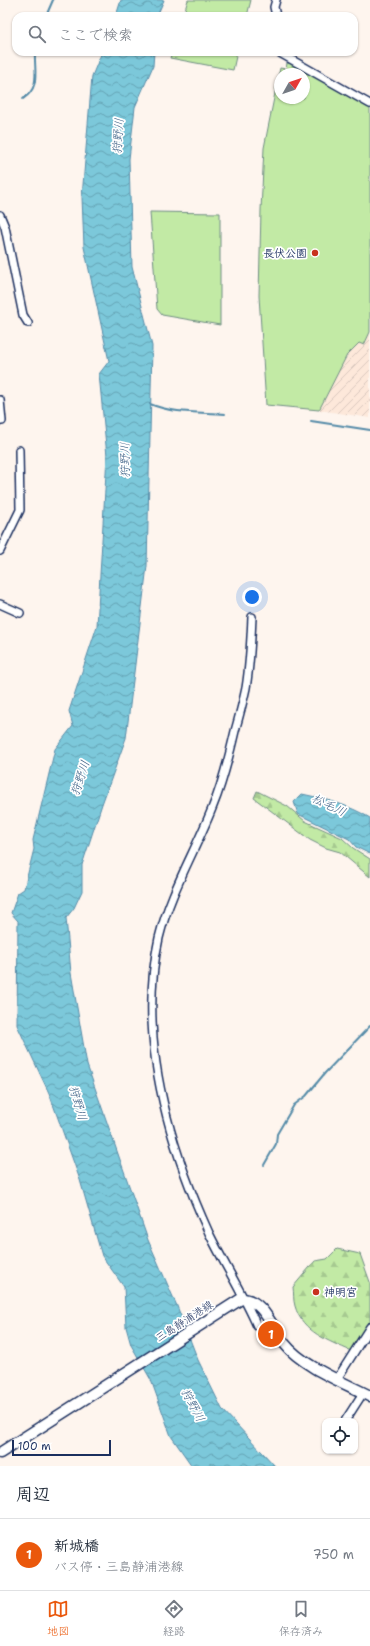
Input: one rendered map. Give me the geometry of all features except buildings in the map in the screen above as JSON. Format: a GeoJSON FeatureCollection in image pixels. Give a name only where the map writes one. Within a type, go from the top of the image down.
{"type":"FeatureCollection","features":[{"type":"Feature","properties":{"kind":"main road"},"geometry":{"type":"LineString","coordinates":[[242,1299],[259,1306],[291,1351],[302,1360],[366,1394]]}},
{"type":"Feature","properties":{"kind":"main road","name":"三島静浦港線"},"geometry":{"type":"LineString","coordinates":[[0,1453],[242,1299]]}},
{"type":"Feature","properties":{"kind":"street"},"geometry":{"type":"LineString","coordinates":[[275,12],[274,7],[276,0]]}},
{"type":"Feature","properties":{"kind":"street"},"geometry":{"type":"LineString","coordinates":[[285,56],[370,104]]}},
{"type":"Feature","properties":{"kind":"street"},"geometry":{"type":"LineString","coordinates":[[0,215],[5,227],[23,315],[28,323]]}},
{"type":"Feature","properties":{"kind":"street"},"geometry":{"type":"LineString","coordinates":[[0,400],[2,421],[0,421]]}},
{"type":"Feature","properties":{"kind":"street"},"geometry":{"type":"LineString","coordinates":[[0,551],[20,510],[19,450]]}},
{"type":"Feature","properties":{"kind":"street"},"geometry":{"type":"LineString","coordinates":[[0,604],[20,613]]}},
{"type":"Feature","properties":{"kind":"street"},"geometry":{"type":"LineString","coordinates":[[252,617],[251,644],[246,688],[226,771],[210,814],[172,899],[159,938],[154,976],[152,1016],[157,1064],[169,1124],[194,1197],[208,1231],[224,1265],[257,1326]]}},
{"type":"Feature","properties":{"kind":"street"},"geometry":{"type":"LineString","coordinates":[[337,1379],[370,1327]]}},
{"type":"Feature","properties":{"kind":"street"},"geometry":{"type":"LineString","coordinates":[[347,1418],[366,1394]]}},
{"type":"Feature","properties":{"kind":"shaded area"},"geometry":{"type":"Polygon","coordinates":[[[370,332],[370,418],[319,410],[347,355],[359,343],[364,345],[370,332]]]}},
{"type":"Feature","properties":{"kind":"green space"},"geometry":{"type":"Polygon","coordinates":[[[188,0],[251,0],[248,12],[184,12],[188,0]]]}},
{"type":"Feature","properties":{"kind":"green space"},"geometry":{"type":"Polygon","coordinates":[[[171,56],[236,56],[233,70],[170,58],[171,56]]]}},
{"type":"Feature","properties":{"kind":"green space","name":"長伏公園"},"geometry":{"type":"Polygon","coordinates":[[[287,63],[294,64],[301,68],[286,68],[287,63]]]}},
{"type":"Feature","properties":{"kind":"green space","name":"長伏公園"},"geometry":{"type":"Polygon","coordinates":[[[310,73],[370,108],[370,332],[364,345],[359,343],[347,355],[319,410],[266,405],[259,296],[264,148],[274,98],[274,104],[310,104],[310,73]]]}},
{"type":"Feature","properties":{"kind":"green space"},"geometry":{"type":"Polygon","coordinates":[[[150,212],[220,213],[220,325],[162,315],[157,309],[150,212]]]}},
{"type":"Feature","properties":{"kind":"green space"},"geometry":{"type":"Polygon","coordinates":[[[257,791],[287,806],[305,821],[342,838],[353,848],[370,859],[370,877],[340,852],[326,848],[310,840],[254,798],[257,791]]]}},
{"type":"Feature","properties":{"kind":"green space"},"geometry":{"type":"Polygon","coordinates":[[[337,1249],[360,1254],[370,1282],[370,1323],[351,1351],[325,1339],[310,1329],[299,1315],[294,1301],[293,1287],[315,1261],[327,1259],[337,1249]]]}},
{"type":"Feature","properties":{"kind":"water"},"geometry":{"type":"Polygon","coordinates":[[[121,0],[164,0],[159,12],[117,12],[121,0]]]}},
{"type":"Feature","properties":{"kind":"water","name":"狩野川"},"geometry":{"type":"Polygon","coordinates":[[[100,56],[154,56],[153,66],[135,107],[129,159],[132,267],[152,346],[147,566],[126,738],[82,865],[82,891],[74,908],[66,918],[71,973],[87,1065],[148,1240],[177,1306],[198,1360],[222,1409],[275,1466],[192,1466],[171,1436],[151,1380],[131,1345],[126,1327],[124,1287],[102,1256],[80,1180],[49,1093],[17,1025],[18,921],[11,913],[18,893],[24,889],[34,849],[33,840],[55,749],[73,726],[69,711],[97,626],[107,456],[99,374],[109,361],[84,247],[82,197],[92,76],[100,56]]]}},
{"type":"Feature","properties":{"kind":"water","name":"松毛川"},"geometry":{"type":"Polygon","coordinates":[[[302,794],[354,809],[370,818],[370,854],[356,847],[349,839],[298,814],[294,802],[302,794]]]}},
{"type":"Feature","properties":{"kind":"waterway"},"geometry":{"type":"LineString","coordinates":[[48,12],[53,0]]}},
{"type":"Feature","properties":{"kind":"waterway"},"geometry":{"type":"LineString","coordinates":[[23,99],[29,94],[34,84],[36,72],[35,56]]}},
{"type":"Feature","properties":{"kind":"waterway"},"geometry":{"type":"LineString","coordinates":[[150,404],[168,410],[225,414]]}},
{"type":"Feature","properties":{"kind":"waterway"},"geometry":{"type":"LineString","coordinates":[[311,421],[370,430]]}},
{"type":"Feature","properties":{"kind":"waterway"},"geometry":{"type":"LineString","coordinates":[[264,1165],[276,1144],[277,1134],[294,1105],[306,1096],[325,1073],[370,1026]]}},
{"type":"Feature","properties":{"kind":"place","name":"長伏公園"},"geometry":{"type":"Point","coordinates":[315,253]}},
{"type":"Feature","properties":{"kind":"place","name":"神明宮"},"geometry":{"type":"Point","coordinates":[316,1292]}},
{"type":"Feature","properties":{"kind":"place","name":"新城橋"},"geometry":{"type":"Point","coordinates":[271,1334]}}]}
